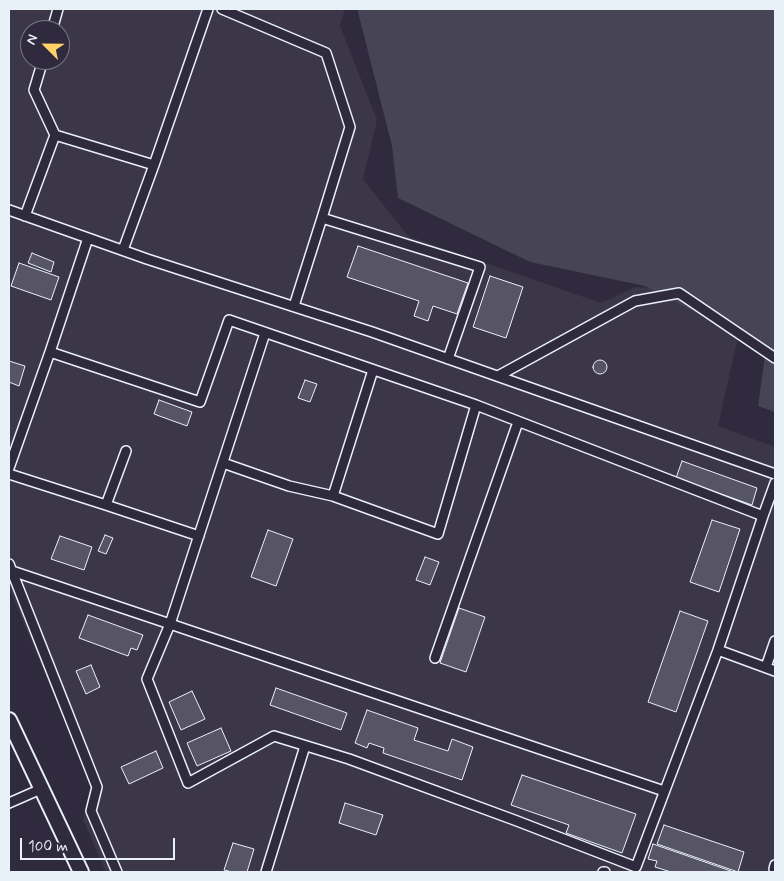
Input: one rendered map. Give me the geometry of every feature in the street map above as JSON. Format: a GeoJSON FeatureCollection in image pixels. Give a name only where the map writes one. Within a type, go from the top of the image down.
{"type":"FeatureCollection","features":[{"type":"Feature","properties":{"kind":"street"},"geometry":{"type":"LineString","coordinates":[[123,250],[208,9]]}},
{"type":"Feature","properties":{"kind":"street"},"geometry":{"type":"LineString","coordinates":[[222,9],[326,53],[350,126],[294,306]]}},
{"type":"Feature","properties":{"kind":"street"},"geometry":{"type":"LineString","coordinates":[[25,216],[55,135],[34,90],[40,70]]}},
{"type":"Feature","properties":{"kind":"street"},"geometry":{"type":"LineString","coordinates":[[55,135],[154,165]]}},
{"type":"Feature","properties":{"kind":"street"},"geometry":{"type":"LineString","coordinates":[[9,210],[498,376],[775,474]]}},
{"type":"Feature","properties":{"kind":"street"},"geometry":{"type":"LineString","coordinates":[[322,218],[480,267],[448,359]]}},
{"type":"Feature","properties":{"kind":"street"},"geometry":{"type":"LineString","coordinates":[[9,468],[88,238]]}},
{"type":"Feature","properties":{"kind":"street"},"geometry":{"type":"LineString","coordinates":[[498,376],[635,301],[679,293],[775,358]]}},
{"type":"Feature","properties":{"kind":"street"},"geometry":{"type":"LineString","coordinates":[[50,352],[200,402],[228,320],[476,406],[763,516]]}},
{"type":"Feature","properties":{"kind":"street"},"geometry":{"type":"LineString","coordinates":[[265,332],[170,624],[148,679],[188,783],[274,736],[349,759],[517,820],[636,867],[718,650],[775,483]]}},
{"type":"Feature","properties":{"kind":"street"},"geometry":{"type":"LineString","coordinates":[[333,496],[373,370]]}},
{"type":"Feature","properties":{"kind":"street"},"geometry":{"type":"LineString","coordinates":[[223,463],[290,486],[333,496],[438,534],[476,406]]}},
{"type":"Feature","properties":{"kind":"street"},"geometry":{"type":"LineString","coordinates":[[435,658],[518,422]]}},
{"type":"Feature","properties":{"kind":"street"},"geometry":{"type":"LineString","coordinates":[[106,505],[126,451]]}},
{"type":"Feature","properties":{"kind":"street"},"geometry":{"type":"LineString","coordinates":[[9,474],[199,536]]}},
{"type":"Feature","properties":{"kind":"street"},"geometry":{"type":"LineString","coordinates":[[10,569],[664,791]]}},
{"type":"Feature","properties":{"kind":"street"},"geometry":{"type":"LineString","coordinates":[[10,569],[97,787],[91,811],[117,872]]}},
{"type":"Feature","properties":{"kind":"street"},"geometry":{"type":"LineString","coordinates":[[766,668],[775,641]]}},
{"type":"Feature","properties":{"kind":"street"},"geometry":{"type":"LineString","coordinates":[[718,650],[775,671]]}},
{"type":"Feature","properties":{"kind":"street"},"geometry":{"type":"LineString","coordinates":[[9,720],[81,872]]}},
{"type":"Feature","properties":{"kind":"street"},"geometry":{"type":"LineString","coordinates":[[266,872],[305,746]]}},
{"type":"Feature","properties":{"kind":"street"},"geometry":{"type":"LineString","coordinates":[[9,803],[41,789]]}},
{"type":"Feature","properties":{"kind":"street"},"geometry":{"type":"LineString","coordinates":[[775,865],[775,869]]}},
{"type":"Feature","properties":{"kind":"shaded area"},"geometry":{"type":"Polygon","coordinates":[[[9,9],[345,9],[340,26],[377,120],[363,179],[408,236],[601,303],[635,287],[682,290],[739,333],[718,426],[775,447],[775,872],[106,872],[83,820],[93,788],[9,588],[9,9]]]}},
{"type":"Feature","properties":{"kind":"shaded area"},"geometry":{"type":"Polygon","coordinates":[[[358,9],[775,9],[775,412],[758,406],[766,348],[645,286],[530,262],[398,198],[392,146],[358,9]]]}},
{"type":"Feature","properties":{"kind":"building"},"geometry":{"type":"Polygon","coordinates":[[[358,246],[468,283],[457,314],[433,306],[428,321],[414,316],[419,301],[347,277],[358,246]]]}},
{"type":"Feature","properties":{"kind":"building"},"geometry":{"type":"Polygon","coordinates":[[[32,253],[54,262],[51,272],[28,263],[32,253]]]}},
{"type":"Feature","properties":{"kind":"building"},"geometry":{"type":"Polygon","coordinates":[[[19,263],[59,277],[51,300],[11,286],[19,263]]]}},
{"type":"Feature","properties":{"kind":"building"},"geometry":{"type":"Polygon","coordinates":[[[490,276],[523,287],[506,338],[473,327],[490,276]]]}},
{"type":"Feature","properties":{"kind":"building"},"geometry":{"type":"Polygon","coordinates":[[[597,360],[603,360],[607,367],[603,374],[597,374],[593,370],[593,364],[597,360]]]}},
{"type":"Feature","properties":{"kind":"building"},"geometry":{"type":"Polygon","coordinates":[[[9,361],[25,366],[19,386],[9,382],[9,361]]]}},
{"type":"Feature","properties":{"kind":"building"},"geometry":{"type":"Polygon","coordinates":[[[305,380],[317,384],[310,402],[298,398],[305,380]]]}},
{"type":"Feature","properties":{"kind":"building"},"geometry":{"type":"Polygon","coordinates":[[[159,400],[192,412],[187,426],[154,414],[159,400]]]}},
{"type":"Feature","properties":{"kind":"building"},"geometry":{"type":"Polygon","coordinates":[[[682,461],[757,488],[752,505],[676,478],[682,461]]]}},
{"type":"Feature","properties":{"kind":"building"},"geometry":{"type":"Polygon","coordinates":[[[712,520],[740,529],[719,592],[690,582],[712,520]]]}},
{"type":"Feature","properties":{"kind":"building"},"geometry":{"type":"Polygon","coordinates":[[[268,530],[293,539],[276,586],[251,577],[268,530]]]}},
{"type":"Feature","properties":{"kind":"building"},"geometry":{"type":"Polygon","coordinates":[[[105,535],[113,538],[106,554],[98,551],[105,535]]]}},
{"type":"Feature","properties":{"kind":"building"},"geometry":{"type":"Polygon","coordinates":[[[60,536],[92,547],[84,570],[51,559],[60,536]]]}},
{"type":"Feature","properties":{"kind":"building"},"geometry":{"type":"Polygon","coordinates":[[[425,557],[439,562],[430,585],[416,580],[425,557]]]}},
{"type":"Feature","properties":{"kind":"building"},"geometry":{"type":"Polygon","coordinates":[[[459,608],[485,617],[466,672],[440,663],[459,608]]]}},
{"type":"Feature","properties":{"kind":"building"},"geometry":{"type":"Polygon","coordinates":[[[680,611],[708,621],[676,712],[648,702],[680,611]]]}},
{"type":"Feature","properties":{"kind":"building"},"geometry":{"type":"Polygon","coordinates":[[[88,615],[143,635],[137,650],[131,648],[128,656],[79,638],[88,615]]]}},
{"type":"Feature","properties":{"kind":"building"},"geometry":{"type":"Polygon","coordinates":[[[91,665],[100,687],[86,694],[76,671],[91,665]]]}},
{"type":"Feature","properties":{"kind":"building"},"geometry":{"type":"Polygon","coordinates":[[[276,688],[347,713],[341,730],[270,705],[276,688]]]}},
{"type":"Feature","properties":{"kind":"building"},"geometry":{"type":"Polygon","coordinates":[[[192,691],[205,719],[181,730],[169,702],[192,691]]]}},
{"type":"Feature","properties":{"kind":"building"},"geometry":{"type":"Polygon","coordinates":[[[367,710],[418,728],[414,740],[448,751],[452,739],[473,747],[462,780],[383,753],[384,748],[369,743],[367,748],[355,743],[367,710]]]}},
{"type":"Feature","properties":{"kind":"building"},"geometry":{"type":"Polygon","coordinates":[[[221,728],[231,751],[197,766],[187,743],[221,728]]]}},
{"type":"Feature","properties":{"kind":"building"},"geometry":{"type":"Polygon","coordinates":[[[156,751],[163,768],[129,784],[121,767],[156,751]]]}},
{"type":"Feature","properties":{"kind":"building"},"geometry":{"type":"Polygon","coordinates":[[[522,775],[636,814],[622,853],[566,833],[569,825],[511,805],[522,775]]]}},
{"type":"Feature","properties":{"kind":"building"},"geometry":{"type":"Polygon","coordinates":[[[345,803],[383,815],[376,835],[339,823],[345,803]]]}},
{"type":"Feature","properties":{"kind":"building"},"geometry":{"type":"Polygon","coordinates":[[[664,825],[744,852],[738,872],[657,844],[664,825]]]}},
{"type":"Feature","properties":{"kind":"building"},"geometry":{"type":"Polygon","coordinates":[[[233,843],[254,849],[247,872],[224,870],[233,843]]]}},
{"type":"Feature","properties":{"kind":"building"},"geometry":{"type":"Polygon","coordinates":[[[653,844],[731,872],[671,872],[655,867],[657,861],[648,859],[653,844]]]}}]}
